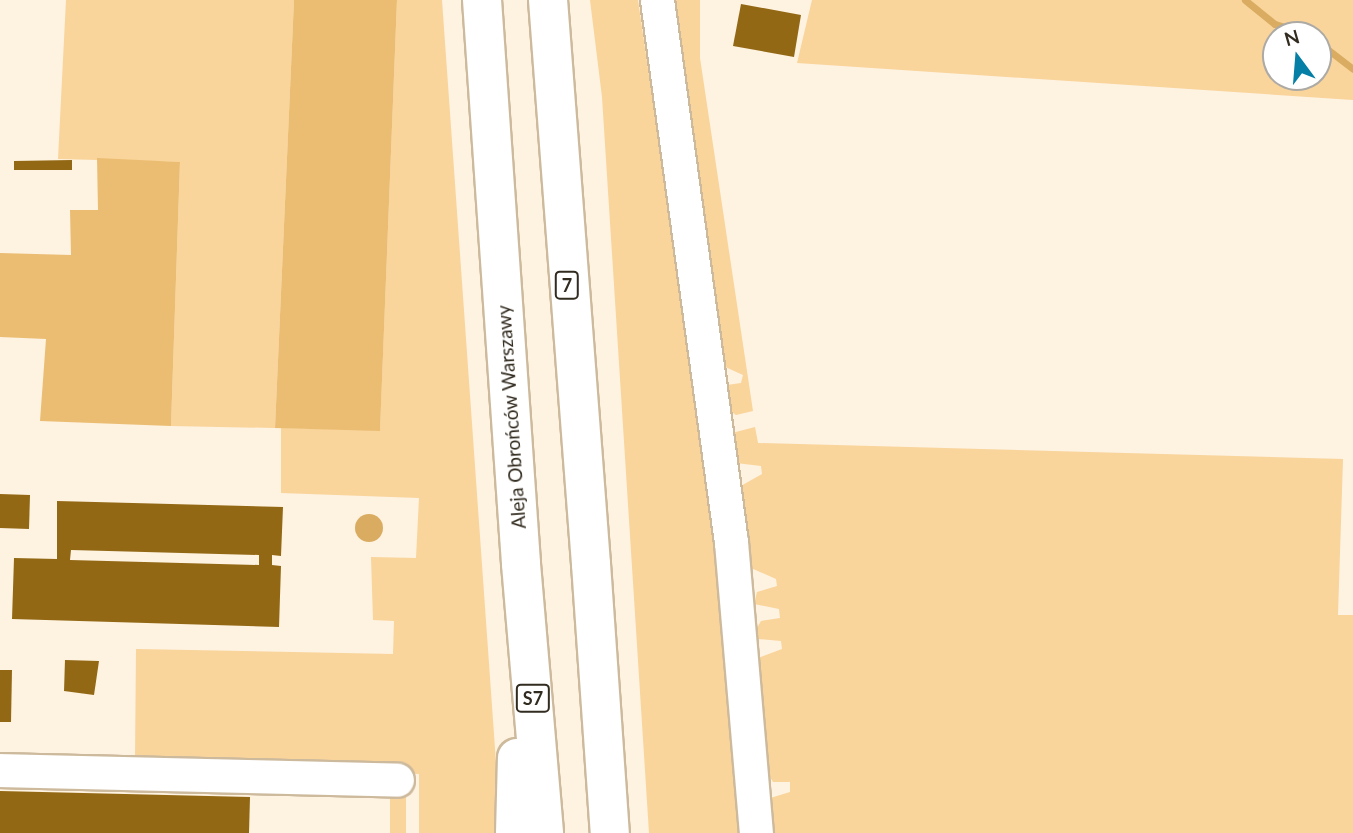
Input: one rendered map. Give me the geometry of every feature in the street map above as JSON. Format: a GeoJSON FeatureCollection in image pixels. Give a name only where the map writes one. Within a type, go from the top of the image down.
{"type":"FeatureCollection","features":[{"type":"Feature","properties":{"kind":"main road","name":"Aleja Obrońców Warszawy"},"geometry":{"type":"LineString","coordinates":[[482,0],[521,564],[544,833]]}},
{"type":"Feature","properties":{"kind":"main road","name":"7"},"geometry":{"type":"LineString","coordinates":[[548,0],[610,833]]}},
{"type":"Feature","properties":{"kind":"main road"},"geometry":{"type":"LineString","coordinates":[[515,833],[521,564]]}},
{"type":"Feature","properties":{"kind":"street"},"geometry":{"type":"LineString","coordinates":[[657,0],[733,555],[756,833]]}},
{"type":"Feature","properties":{"kind":"street"},"geometry":{"type":"LineString","coordinates":[[0,770],[397,780]]}},
{"type":"Feature","properties":{"kind":"shaded area"},"geometry":{"type":"Polygon","coordinates":[[[66,0],[294,0],[275,428],[171,426],[180,162],[58,159],[66,0]]]}},
{"type":"Feature","properties":{"kind":"shaded area"},"geometry":{"type":"Polygon","coordinates":[[[294,0],[397,0],[380,431],[275,428],[294,0]]]}},
{"type":"Feature","properties":{"kind":"shaded area"},"geometry":{"type":"Polygon","coordinates":[[[397,0],[442,0],[501,833],[419,833],[419,774],[135,760],[136,649],[393,654],[394,621],[373,620],[371,557],[416,558],[419,498],[281,493],[281,428],[380,430],[397,0]]]}},
{"type":"Feature","properties":{"kind":"shaded area"},"geometry":{"type":"Polygon","coordinates":[[[590,0],[638,0],[724,591],[738,833],[649,833],[602,97],[590,0]]]}},
{"type":"Feature","properties":{"kind":"shaded area"},"geometry":{"type":"Polygon","coordinates":[[[670,0],[700,0],[700,58],[753,411],[736,415],[729,410],[727,385],[741,383],[743,375],[721,365],[670,0]]]}},
{"type":"Feature","properties":{"kind":"shaded area"},"geometry":{"type":"Polygon","coordinates":[[[812,0],[1353,0],[1353,100],[797,63],[812,0]]]}},
{"type":"Feature","properties":{"kind":"shaded area"},"geometry":{"type":"Polygon","coordinates":[[[97,158],[180,162],[171,426],[40,421],[46,339],[0,337],[0,253],[71,255],[70,210],[98,210],[97,158]]]}},
{"type":"Feature","properties":{"kind":"shaded area"},"geometry":{"type":"Polygon","coordinates":[[[755,427],[758,443],[1343,459],[1338,615],[1353,615],[1353,833],[768,833],[767,799],[790,792],[790,782],[773,782],[763,765],[758,658],[782,649],[781,641],[758,639],[754,633],[761,621],[780,618],[779,609],[754,604],[757,592],[777,586],[776,579],[751,568],[739,487],[762,474],[761,466],[736,463],[732,433],[755,427]]]}},
{"type":"Feature","properties":{"kind":"shaded area"},"geometry":{"type":"Polygon","coordinates":[[[369,514],[379,518],[383,528],[379,538],[369,542],[359,538],[355,528],[359,518],[369,514]]]}},
{"type":"Feature","properties":{"kind":"shaded area"},"geometry":{"type":"Polygon","coordinates":[[[406,791],[406,833],[390,833],[390,793],[406,791]]]}},
{"type":"Feature","properties":{"kind":"building"},"geometry":{"type":"Polygon","coordinates":[[[741,4],[801,15],[794,57],[733,46],[741,4]]]}},
{"type":"Feature","properties":{"kind":"building"},"geometry":{"type":"Polygon","coordinates":[[[72,160],[72,170],[14,170],[14,161],[72,160]]]}},
{"type":"Feature","properties":{"kind":"building"},"geometry":{"type":"Polygon","coordinates":[[[0,494],[30,495],[29,529],[0,528],[0,494]]]}},
{"type":"Feature","properties":{"kind":"building"},"geometry":{"type":"Polygon","coordinates":[[[57,501],[283,507],[281,556],[272,555],[272,565],[281,566],[279,627],[12,619],[14,558],[57,559],[57,501]],[[71,550],[70,560],[259,565],[259,555],[71,550]]]}},
{"type":"Feature","properties":{"kind":"building"},"geometry":{"type":"Polygon","coordinates":[[[65,660],[99,661],[94,695],[64,691],[65,660]]]}},
{"type":"Feature","properties":{"kind":"building"},"geometry":{"type":"Polygon","coordinates":[[[0,670],[12,670],[11,722],[0,722],[0,670]]]}},
{"type":"Feature","properties":{"kind":"building"},"geometry":{"type":"Polygon","coordinates":[[[0,791],[250,797],[249,833],[0,833],[0,791]]]}},
{"type":"Feature","properties":{"kind":"waterway"},"geometry":{"type":"LineString","coordinates":[[1245,0],[1271,21]]}},
{"type":"Feature","properties":{"kind":"waterway"},"geometry":{"type":"LineString","coordinates":[[1332,53],[1353,69]]}}]}
